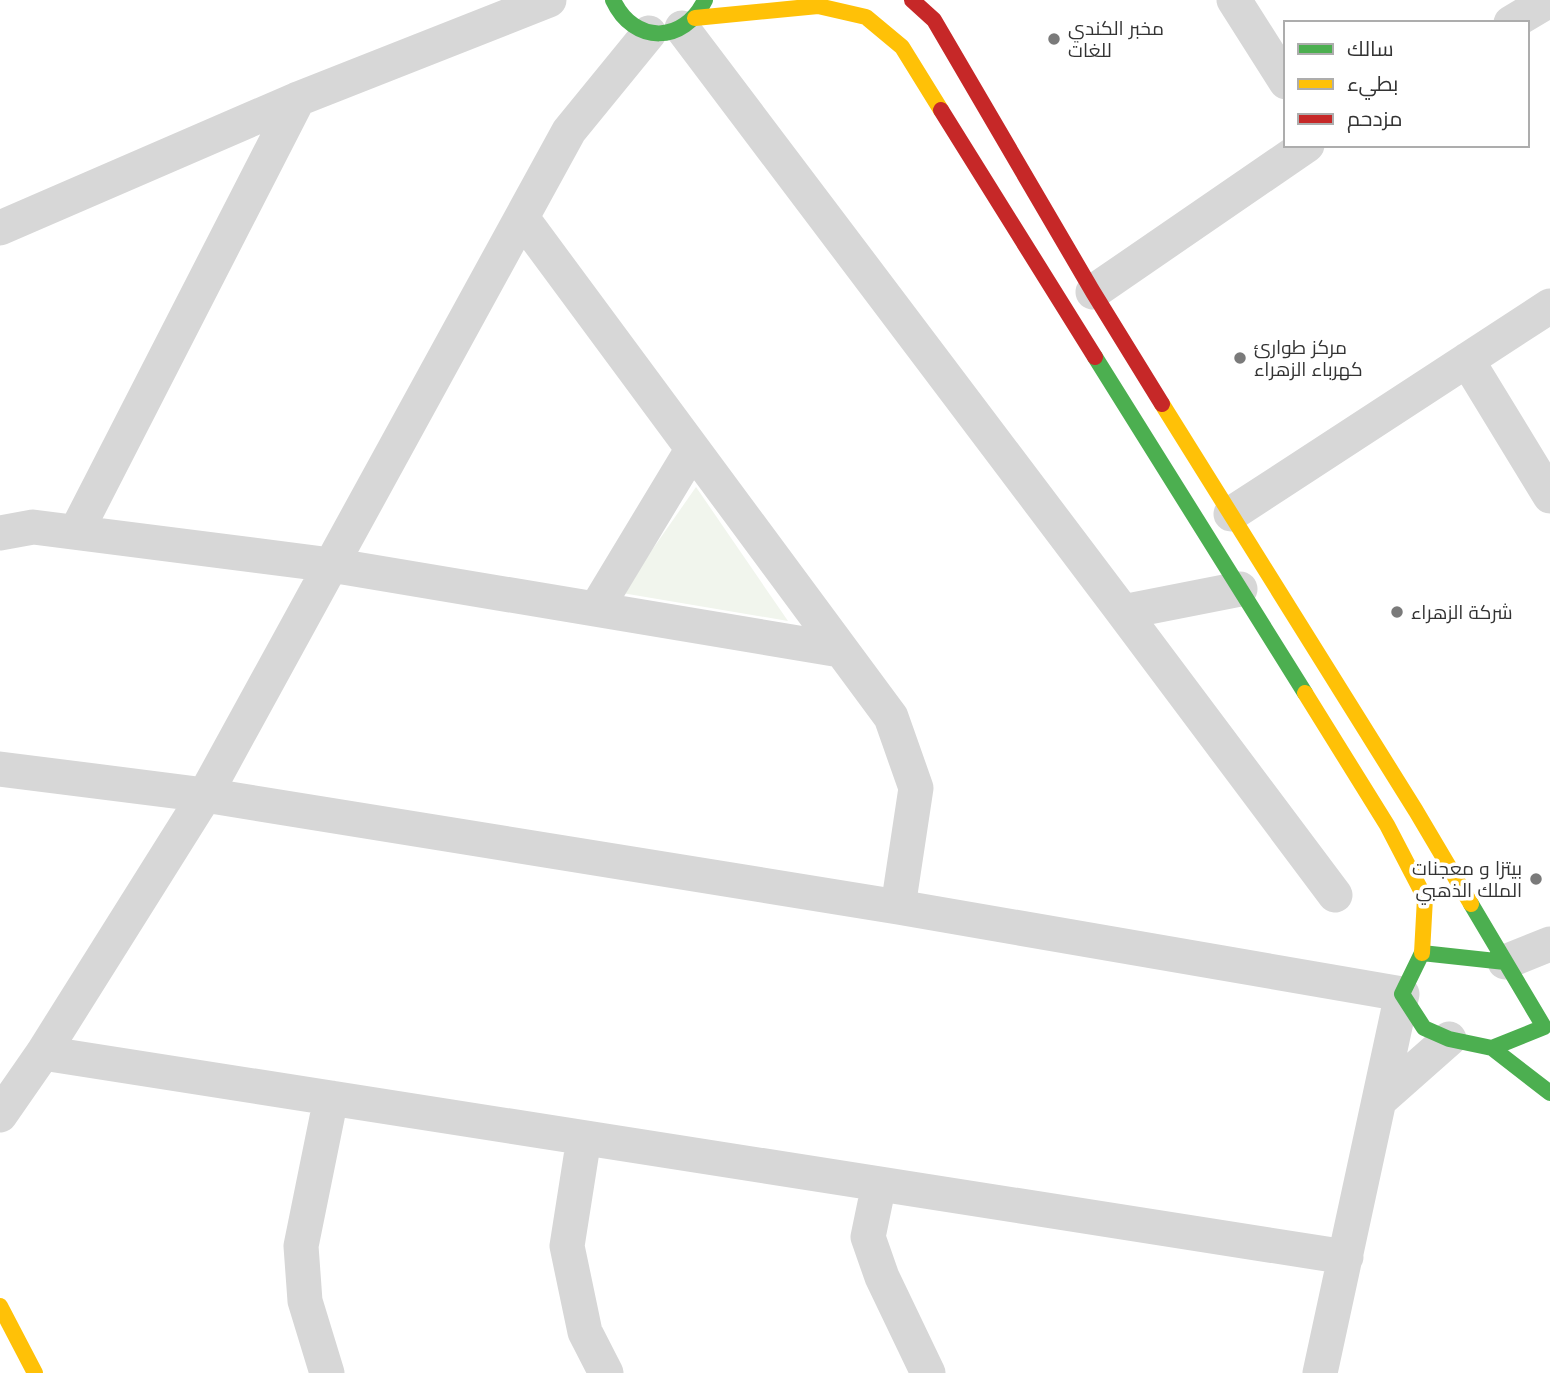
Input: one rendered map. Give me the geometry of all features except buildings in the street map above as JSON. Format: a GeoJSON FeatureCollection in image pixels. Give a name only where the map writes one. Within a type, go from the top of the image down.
{"type":"FeatureCollection","features":[{"type":"Feature","properties":{"kind":"main road"},"geometry":{"type":"LineString","coordinates":[[613,0],[623,18],[635,28],[675,26],[770,9],[818,6],[866,18],[902,47],[1387,825],[1425,898],[1422,953],[1402,994],[1424,1028],[1449,1039],[1492,1048],[1550,1093]]}},
{"type":"Feature","properties":{"kind":"main road"},"geometry":{"type":"LineString","coordinates":[[675,26],[705,0]]}},
{"type":"Feature","properties":{"kind":"main road"},"geometry":{"type":"LineString","coordinates":[[912,0],[934,20],[1093,292],[1416,811],[1548,1030],[1492,1048]]}},
{"type":"Feature","properties":{"kind":"main road"},"geometry":{"type":"LineString","coordinates":[[1422,953],[1505,962]]}},
{"type":"Feature","properties":{"kind":"main road"},"geometry":{"type":"LineString","coordinates":[[0,1306],[35,1373]]}},
{"type":"Feature","properties":{"kind":"street"},"geometry":{"type":"LineString","coordinates":[[0,228],[298,99],[549,0]]}},
{"type":"Feature","properties":{"kind":"street"},"geometry":{"type":"LineString","coordinates":[[1234,0],[1284,79]]}},
{"type":"Feature","properties":{"kind":"street"},"geometry":{"type":"LineString","coordinates":[[1515,21],[1547,4]]}},
{"type":"Feature","properties":{"kind":"street"},"geometry":{"type":"LineString","coordinates":[[0,1115],[43,1054],[205,795],[569,131],[675,26],[1335,895]]}},
{"type":"Feature","properties":{"kind":"street"},"geometry":{"type":"LineString","coordinates":[[76,532],[298,99]]}},
{"type":"Feature","properties":{"kind":"street"},"geometry":{"type":"LineString","coordinates":[[1093,292],[1304,147]]}},
{"type":"Feature","properties":{"kind":"street"},"geometry":{"type":"LineString","coordinates":[[522,218],[891,717],[916,788],[898,907]]}},
{"type":"Feature","properties":{"kind":"street"},"geometry":{"type":"LineString","coordinates":[[1231,514],[1550,306]]}},
{"type":"Feature","properties":{"kind":"street"},"geometry":{"type":"LineString","coordinates":[[1467,360],[1550,496]]}},
{"type":"Feature","properties":{"kind":"street"},"geometry":{"type":"LineString","coordinates":[[596,609],[692,450]]}},
{"type":"Feature","properties":{"kind":"street"},"geometry":{"type":"LineString","coordinates":[[0,533],[33,527],[331,565],[840,650]]}},
{"type":"Feature","properties":{"kind":"street"},"geometry":{"type":"LineString","coordinates":[[1122,612],[1240,589]]}},
{"type":"Feature","properties":{"kind":"street"},"geometry":{"type":"LineString","coordinates":[[0,769],[205,795],[898,907],[1402,994],[1320,1373]]}},
{"type":"Feature","properties":{"kind":"street"},"geometry":{"type":"LineString","coordinates":[[1505,962],[1550,944]]}},
{"type":"Feature","properties":{"kind":"street"},"geometry":{"type":"LineString","coordinates":[[1380,1100],[1449,1039]]}},
{"type":"Feature","properties":{"kind":"street"},"geometry":{"type":"LineString","coordinates":[[43,1054],[1346,1257]]}},
{"type":"Feature","properties":{"kind":"street"},"geometry":{"type":"LineString","coordinates":[[327,1373],[305,1301],[301,1246],[331,1098]]}},
{"type":"Feature","properties":{"kind":"street"},"geometry":{"type":"LineString","coordinates":[[584,1138],[566,1246],[585,1332],[606,1373]]}},
{"type":"Feature","properties":{"kind":"street"},"geometry":{"type":"LineString","coordinates":[[879,1184],[868,1237],[882,1277],[928,1373]]}},
{"type":"Feature","properties":{"kind":"shaded area"},"geometry":{"type":"Polygon","coordinates":[[[696,487],[788,621],[622,593],[696,487]]]}},
{"type":"Feature","properties":{"kind":"traffic: fast"},"geometry":{"type":"LineString","coordinates":[[613,0],[622,15],[633,25],[659,33],[685,25],[705,0]]}},
{"type":"Feature","properties":{"kind":"traffic: fast"},"geometry":{"type":"LineString","coordinates":[[1095,357],[1305,693]]}},
{"type":"Feature","properties":{"kind":"traffic: fast"},"geometry":{"type":"LineString","coordinates":[[1471,904],[1544,1027],[1492,1048],[1449,1039],[1424,1028],[1402,994],[1422,953],[1505,962]]}},
{"type":"Feature","properties":{"kind":"traffic: fast"},"geometry":{"type":"LineString","coordinates":[[1492,1048],[1550,1093]]}},
{"type":"Feature","properties":{"kind":"traffic: slow"},"geometry":{"type":"LineString","coordinates":[[695,18],[818,6],[866,17],[902,47],[941,110]]}},
{"type":"Feature","properties":{"kind":"traffic: slow"},"geometry":{"type":"LineString","coordinates":[[1162,404],[1416,811],[1471,904]]}},
{"type":"Feature","properties":{"kind":"traffic: slow"},"geometry":{"type":"LineString","coordinates":[[1305,693],[1387,825],[1425,898],[1422,953]]}},
{"type":"Feature","properties":{"kind":"traffic: slow"},"geometry":{"type":"LineString","coordinates":[[0,1306],[35,1373]]}},
{"type":"Feature","properties":{"kind":"traffic: jam"},"geometry":{"type":"LineString","coordinates":[[912,0],[934,20],[1093,292],[1162,404]]}},
{"type":"Feature","properties":{"kind":"traffic: jam"},"geometry":{"type":"LineString","coordinates":[[941,110],[1095,357]]}},
{"type":"Feature","properties":{"kind":"place","name":"مخبر الكندي للغات"},"geometry":{"type":"Point","coordinates":[1054,39]}},
{"type":"Feature","properties":{"kind":"place","name":"مركز طوارئ كهرباء الزهراء"},"geometry":{"type":"Point","coordinates":[1240,358]}},
{"type":"Feature","properties":{"kind":"place","name":"شركة الزهراء"},"geometry":{"type":"Point","coordinates":[1397,612]}},
{"type":"Feature","properties":{"kind":"place","name":"بيتزا و معجنات الملك الذهبي"},"geometry":{"type":"Point","coordinates":[1536,879]}}]}
